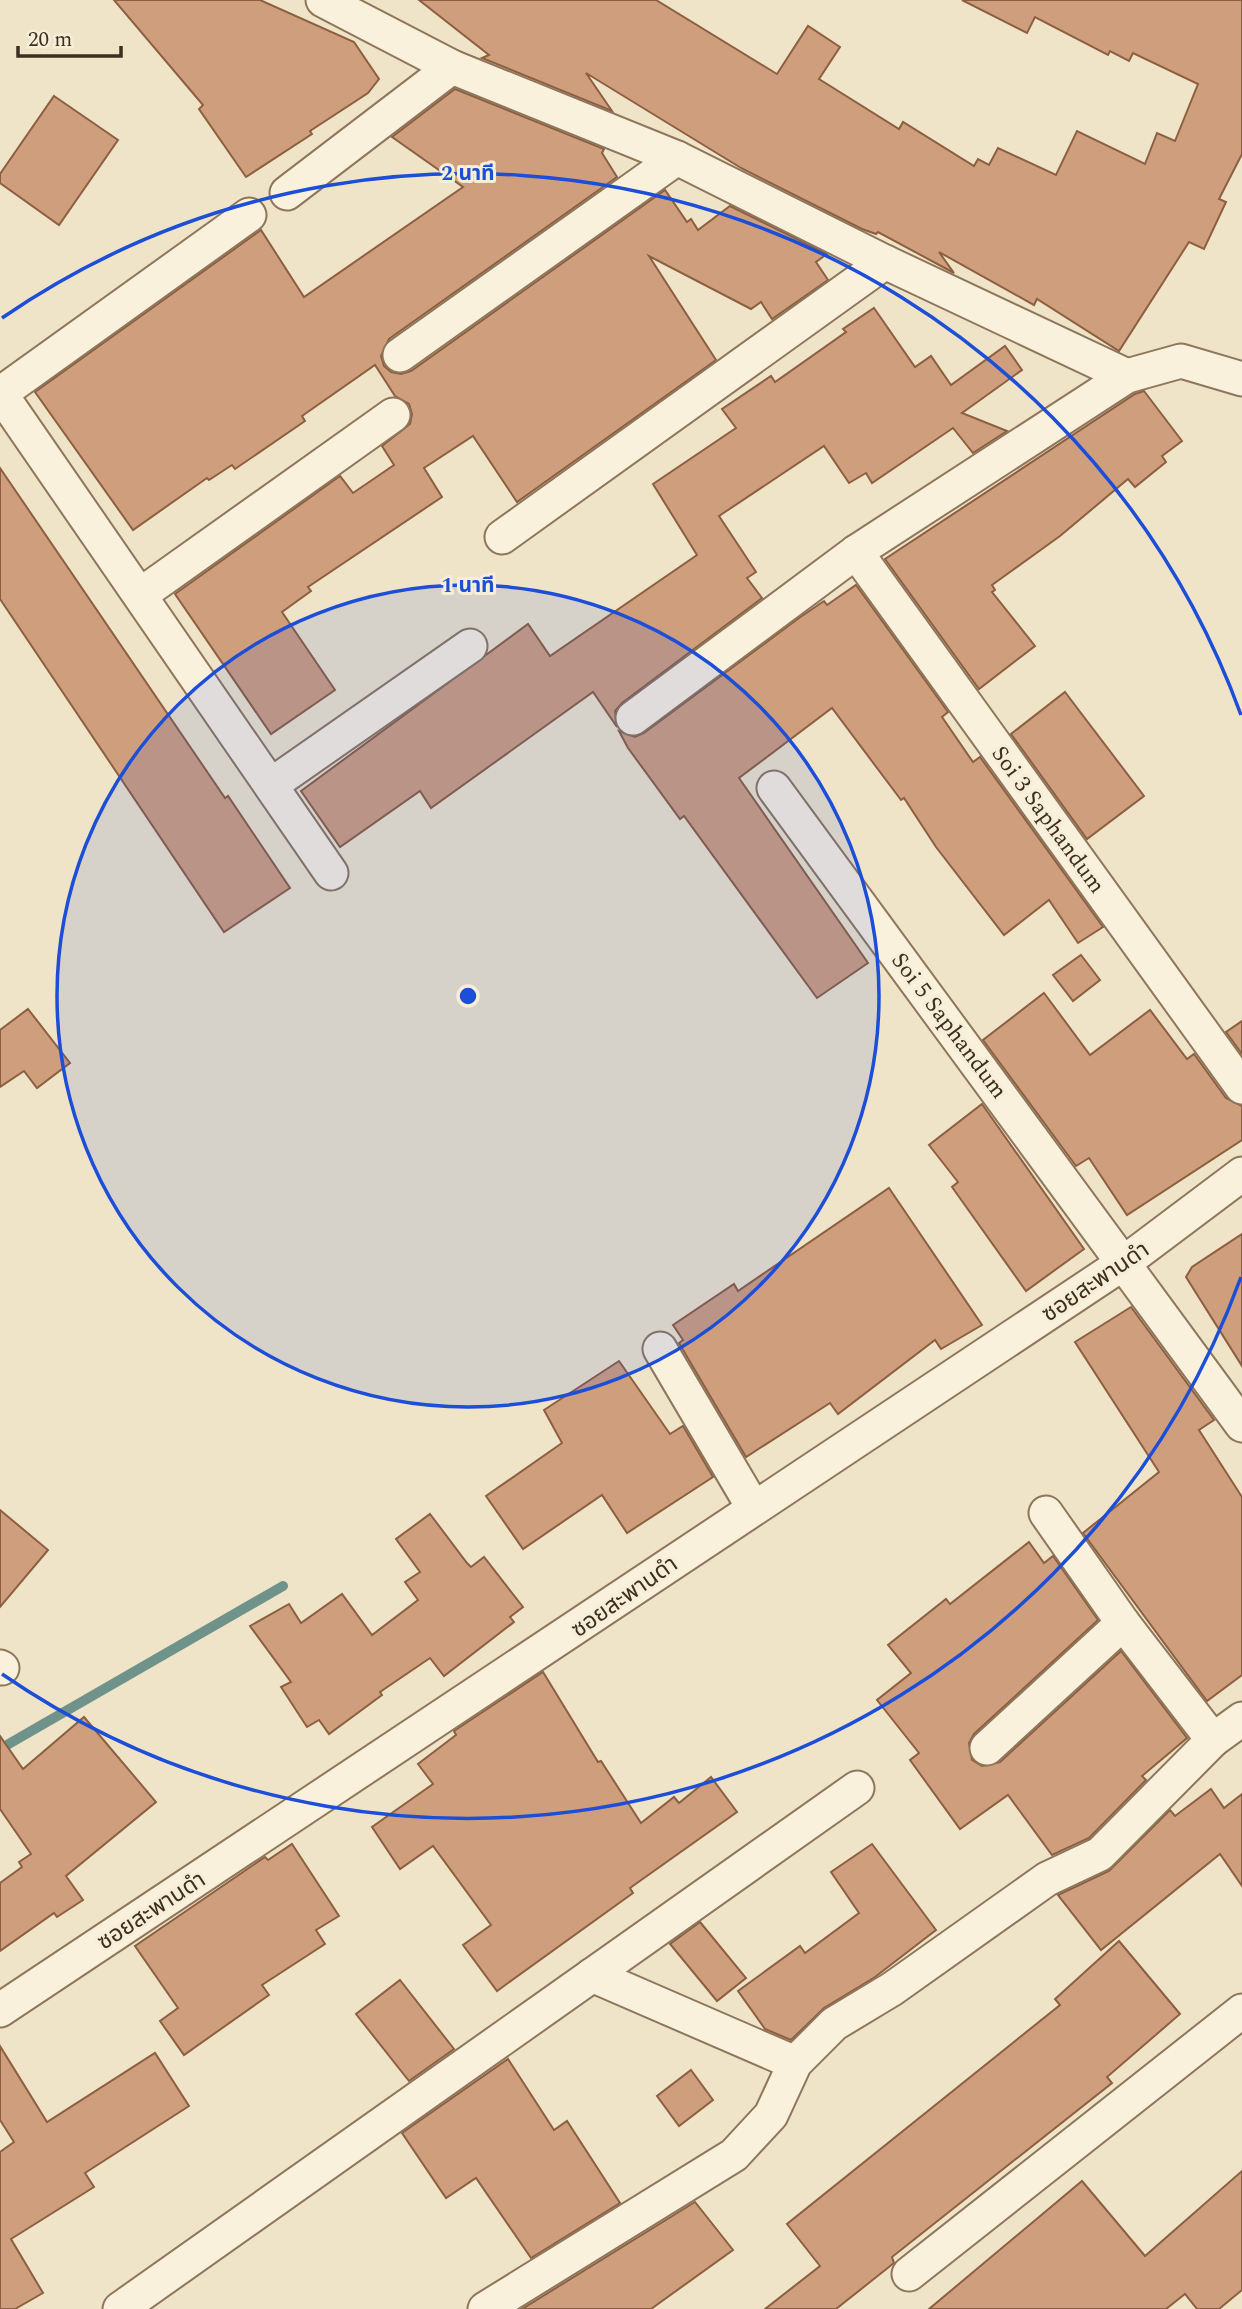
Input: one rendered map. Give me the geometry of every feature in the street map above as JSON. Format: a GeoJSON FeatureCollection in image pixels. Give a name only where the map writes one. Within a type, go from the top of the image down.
{"type":"FeatureCollection","features":[{"type":"Feature","properties":{"kind":"street"},"geometry":{"type":"LineString","coordinates":[[323,0],[452,67],[677,158],[886,262],[1127,376]]}},
{"type":"Feature","properties":{"kind":"street"},"geometry":{"type":"LineString","coordinates":[[287,193],[452,67]]}},
{"type":"Feature","properties":{"kind":"street"},"geometry":{"type":"LineString","coordinates":[[400,355],[677,158]]}},
{"type":"Feature","properties":{"kind":"street"},"geometry":{"type":"LineString","coordinates":[[249,215],[0,393],[331,873]]}},
{"type":"Feature","properties":{"kind":"street"},"geometry":{"type":"LineString","coordinates":[[502,537],[886,262]]}},
{"type":"Feature","properties":{"kind":"street"},"geometry":{"type":"LineString","coordinates":[[633,718],[856,551],[1127,376],[1181,361],[1242,379]]}},
{"type":"Feature","properties":{"kind":"street"},"geometry":{"type":"LineString","coordinates":[[140,595],[393,415]]}},
{"type":"Feature","properties":{"kind":"street","name":"Soi 3 Saphandum"},"geometry":{"type":"LineString","coordinates":[[856,551],[1242,1087]]}},
{"type":"Feature","properties":{"kind":"street"},"geometry":{"type":"LineString","coordinates":[[271,785],[470,646]]}},
{"type":"Feature","properties":{"kind":"street","name":"Soi 5 Saphandum"},"geometry":{"type":"LineString","coordinates":[[774,789],[1242,1424]]}},
{"type":"Feature","properties":{"kind":"street","name":"ซอยสะพานดำ"},"geometry":{"type":"LineString","coordinates":[[0,2010],[565,1637],[752,1507],[1125,1262],[1242,1174]]}},
{"type":"Feature","properties":{"kind":"street"},"geometry":{"type":"LineString","coordinates":[[660,1349],[752,1507]]}},
{"type":"Feature","properties":{"kind":"street"},"geometry":{"type":"LineString","coordinates":[[1046,1514],[1123,1623],[1213,1740]]}},
{"type":"Feature","properties":{"kind":"street"},"geometry":{"type":"LineString","coordinates":[[987,1748],[1123,1623]]}},
{"type":"Feature","properties":{"kind":"street"},"geometry":{"type":"LineString","coordinates":[[497,2306],[734,2155],[771,2115],[794,2063],[834,2024],[892,1989],[1048,1879],[1100,1854],[1213,1740],[1242,1719]]}},
{"type":"Feature","properties":{"kind":"street"},"geometry":{"type":"LineString","coordinates":[[120,2309],[857,1788]]}},
{"type":"Feature","properties":{"kind":"street"},"geometry":{"type":"LineString","coordinates":[[592,1975],[794,2063]]}},
{"type":"Feature","properties":{"kind":"street"},"geometry":{"type":"LineString","coordinates":[[909,2274],[1242,2011]]}},
{"type":"Feature","properties":{"kind":"building"},"geometry":{"type":"Polygon","coordinates":[[[114,0],[260,0],[354,42],[379,79],[368,93],[246,177],[199,109],[203,105],[114,0]]]}},
{"type":"Feature","properties":{"kind":"building"},"geometry":{"type":"Polygon","coordinates":[[[419,0],[656,0],[777,74],[808,26],[840,47],[819,79],[899,129],[903,122],[974,166],[978,159],[989,165],[998,148],[1056,175],[1077,131],[1145,164],[1157,133],[1175,141],[1198,84],[1133,53],[1129,61],[1110,51],[1108,55],[1035,17],[1027,33],[962,0],[1242,0],[1242,154],[1219,199],[1226,202],[1204,249],[1189,242],[1119,351],[1037,299],[1034,305],[939,252],[954,273],[878,232],[876,234],[862,229],[741,168],[586,73],[612,111],[482,58],[489,55],[419,0]]]}},
{"type":"Feature","properties":{"kind":"building"},"geometry":{"type":"Polygon","coordinates":[[[455,89],[604,149],[602,153],[617,177],[389,339],[381,356],[384,366],[391,372],[401,374],[411,371],[665,190],[687,222],[691,219],[698,230],[730,206],[827,254],[816,262],[828,280],[772,319],[761,302],[751,309],[649,256],[716,360],[517,502],[473,436],[424,468],[442,497],[308,587],[311,591],[282,612],[335,690],[271,734],[175,594],[340,476],[353,493],[394,465],[382,446],[410,424],[412,414],[409,404],[395,396],[375,365],[302,416],[305,421],[235,469],[232,465],[209,480],[207,478],[133,530],[35,392],[261,230],[304,297],[463,187],[392,137],[455,89]]]}},
{"type":"Feature","properties":{"kind":"building"},"geometry":{"type":"Polygon","coordinates":[[[54,96],[118,140],[59,225],[0,183],[0,174],[54,96]]]}},
{"type":"Feature","properties":{"kind":"building"},"geometry":{"type":"Polygon","coordinates":[[[874,308],[915,367],[931,356],[951,385],[1005,346],[1022,370],[962,413],[1007,431],[973,453],[953,428],[872,483],[866,473],[849,483],[824,446],[719,516],[756,572],[747,578],[762,598],[622,703],[615,711],[617,727],[593,692],[431,808],[420,791],[340,847],[301,791],[528,624],[550,656],[697,555],[653,484],[736,428],[722,409],[771,376],[775,382],[846,332],[843,329],[874,308]]]}},
{"type":"Feature","properties":{"kind":"building"},"geometry":{"type":"Polygon","coordinates":[[[1144,391],[1182,441],[1162,456],[1166,462],[1135,487],[1128,479],[1060,536],[992,585],[995,590],[992,592],[1035,646],[979,689],[885,559],[1135,394],[1144,391]]]}},
{"type":"Feature","properties":{"kind":"building"},"geometry":{"type":"Polygon","coordinates":[[[0,468],[225,798],[228,796],[290,888],[224,932],[0,599],[0,468]]]}},
{"type":"Feature","properties":{"kind":"building"},"geometry":{"type":"Polygon","coordinates":[[[856,585],[948,712],[942,717],[973,762],[980,757],[1103,927],[1078,943],[1049,900],[1004,935],[936,847],[904,798],[901,800],[832,708],[739,778],[868,963],[817,998],[684,816],[680,819],[628,748],[619,731],[635,737],[644,733],[799,618],[824,601],[827,605],[856,585]]]}},
{"type":"Feature","properties":{"kind":"building"},"geometry":{"type":"Polygon","coordinates":[[[1065,692],[1144,796],[1087,839],[1011,734],[1065,692]]]}},
{"type":"Feature","properties":{"kind":"building"},"geometry":{"type":"Polygon","coordinates":[[[1081,955],[1100,980],[1073,1001],[1053,975],[1081,955]]]}},
{"type":"Feature","properties":{"kind":"building"},"geometry":{"type":"Polygon","coordinates":[[[1044,993],[1090,1055],[1150,1010],[1187,1059],[1194,1054],[1226,1098],[1242,1106],[1242,1140],[1127,1215],[1089,1158],[1076,1166],[983,1040],[1044,993]]]}},
{"type":"Feature","properties":{"kind":"building"},"geometry":{"type":"Polygon","coordinates":[[[28,1009],[70,1063],[37,1088],[24,1071],[0,1087],[0,1030],[28,1009]]]}},
{"type":"Feature","properties":{"kind":"building"},"geometry":{"type":"Polygon","coordinates":[[[1242,1021],[1242,1054],[1226,1032],[1242,1021]]]}},
{"type":"Feature","properties":{"kind":"building"},"geometry":{"type":"Polygon","coordinates":[[[982,1104],[1084,1249],[1026,1291],[952,1187],[958,1182],[929,1145],[982,1104]]]}},
{"type":"Feature","properties":{"kind":"building"},"geometry":{"type":"Polygon","coordinates":[[[889,1188],[982,1325],[941,1349],[935,1340],[838,1414],[830,1403],[746,1457],[679,1343],[683,1340],[673,1325],[734,1284],[738,1291],[889,1188]]]}},
{"type":"Feature","properties":{"kind":"building"},"geometry":{"type":"Polygon","coordinates":[[[1242,1234],[1242,1366],[1186,1277],[1192,1267],[1242,1234]]]}},
{"type":"Feature","properties":{"kind":"building"},"geometry":{"type":"Polygon","coordinates":[[[1131,1307],[1214,1420],[1199,1430],[1242,1497],[1242,1675],[1207,1701],[1083,1533],[1159,1472],[1075,1342],[1131,1307]]]}},
{"type":"Feature","properties":{"kind":"building"},"geometry":{"type":"Polygon","coordinates":[[[619,1361],[670,1434],[683,1426],[713,1477],[627,1533],[602,1495],[523,1549],[486,1496],[562,1443],[544,1410],[619,1361]]]}},
{"type":"Feature","properties":{"kind":"building"},"geometry":{"type":"Polygon","coordinates":[[[0,1510],[48,1550],[0,1607],[0,1510]]]}},
{"type":"Feature","properties":{"kind":"building"},"geometry":{"type":"Polygon","coordinates":[[[430,1514],[471,1567],[484,1557],[523,1607],[510,1617],[514,1622],[444,1676],[430,1658],[380,1692],[382,1695],[329,1734],[319,1720],[307,1727],[281,1687],[291,1682],[250,1626],[289,1604],[301,1623],[342,1594],[372,1635],[418,1600],[405,1582],[420,1572],[396,1539],[430,1514]]]}},
{"type":"Feature","properties":{"kind":"building"},"geometry":{"type":"Polygon","coordinates":[[[1029,1542],[1044,1563],[1053,1556],[1098,1620],[974,1734],[969,1743],[972,1760],[982,1766],[1000,1762],[1121,1651],[1187,1738],[1142,1776],[1146,1780],[1089,1838],[1052,1855],[1008,1795],[960,1829],[910,1760],[919,1753],[877,1700],[911,1673],[888,1645],[946,1599],[950,1604],[1029,1542]]]}},
{"type":"Feature","properties":{"kind":"building"},"geometry":{"type":"Polygon","coordinates":[[[543,1672],[598,1762],[601,1761],[641,1823],[674,1797],[679,1803],[711,1777],[737,1812],[630,1888],[633,1893],[497,1991],[463,1945],[491,1925],[433,1846],[400,1869],[372,1827],[433,1784],[418,1764],[456,1735],[454,1731],[543,1672]]]}},
{"type":"Feature","properties":{"kind":"building"},"geometry":{"type":"Polygon","coordinates":[[[84,1717],[156,1802],[66,1876],[83,1900],[57,1917],[54,1913],[0,1951],[0,1883],[22,1867],[19,1862],[31,1854],[0,1809],[0,1736],[23,1769],[84,1717]]]}},
{"type":"Feature","properties":{"kind":"building"},"geometry":{"type":"Polygon","coordinates":[[[1211,1789],[1224,1808],[1242,1794],[1242,1886],[1220,1854],[1101,1950],[1058,1895],[1109,1871],[1170,1810],[1175,1816],[1211,1789]]]}},
{"type":"Feature","properties":{"kind":"building"},"geometry":{"type":"Polygon","coordinates":[[[292,1844],[339,1916],[316,1930],[325,1944],[262,1985],[269,1995],[184,2055],[160,2021],[178,2008],[135,1946],[265,1857],[268,1860],[292,1844]]]}},
{"type":"Feature","properties":{"kind":"building"},"geometry":{"type":"Polygon","coordinates":[[[872,1844],[936,1930],[875,1977],[824,2008],[791,2040],[765,2029],[738,1991],[800,1946],[805,1953],[859,1913],[831,1872],[872,1844]]]}},
{"type":"Feature","properties":{"kind":"building"},"geometry":{"type":"Polygon","coordinates":[[[700,1922],[746,1978],[717,2001],[670,1944],[700,1922]]]}},
{"type":"Feature","properties":{"kind":"building"},"geometry":{"type":"Polygon","coordinates":[[[1119,1941],[1180,2014],[1107,2077],[1112,2083],[892,2257],[894,2263],[836,2309],[765,2309],[820,2266],[787,2224],[1060,2005],[1055,1999],[1119,1941]]]}},
{"type":"Feature","properties":{"kind":"building"},"geometry":{"type":"Polygon","coordinates":[[[400,1980],[454,2049],[409,2081],[356,2014],[400,1980]]]}},
{"type":"Feature","properties":{"kind":"building"},"geometry":{"type":"Polygon","coordinates":[[[0,2046],[47,2122],[155,2053],[189,2106],[85,2173],[94,2187],[11,2239],[43,2293],[15,2309],[0,2309],[0,2152],[14,2142],[0,2120],[0,2046]]]}},
{"type":"Feature","properties":{"kind":"building"},"geometry":{"type":"Polygon","coordinates":[[[508,2059],[554,2130],[567,2121],[620,2203],[531,2258],[476,2178],[446,2198],[402,2133],[508,2059]]]}},
{"type":"Feature","properties":{"kind":"building"},"geometry":{"type":"Polygon","coordinates":[[[691,2070],[713,2100],[679,2126],[657,2096],[691,2070]]]}},
{"type":"Feature","properties":{"kind":"building"},"geometry":{"type":"Polygon","coordinates":[[[1242,2171],[1242,2290],[1219,2309],[1197,2309],[1185,2294],[1166,2309],[929,2309],[1082,2181],[1145,2256],[1242,2171]]]}},
{"type":"Feature","properties":{"kind":"building"},"geometry":{"type":"Polygon","coordinates":[[[695,2202],[733,2250],[651,2309],[522,2309],[695,2202]]]}},
{"type":"Feature","properties":{"kind":"waterway"},"geometry":{"type":"LineString","coordinates":[[0,1749],[283,1586]]}}]}
